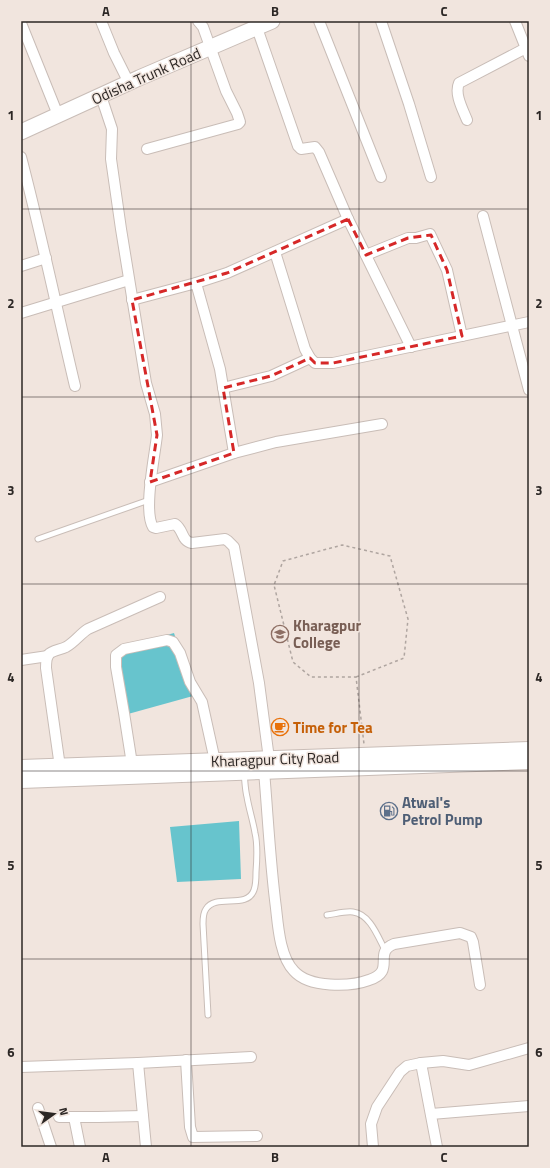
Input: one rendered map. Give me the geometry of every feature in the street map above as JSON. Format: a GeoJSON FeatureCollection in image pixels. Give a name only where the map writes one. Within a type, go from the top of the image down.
{"type":"FeatureCollection","features":[{"type":"Feature","properties":{"kind":"main road","name":"Odisha Trunk Road"},"geometry":{"type":"LineString","coordinates":[[21,132],[272,21]]}},
{"type":"Feature","properties":{"kind":"main road","name":"Kharagpur City Road"},"geometry":{"type":"LineString","coordinates":[[21,768],[215,761],[267,765],[365,756],[529,750]]}},
{"type":"Feature","properties":{"kind":"main road"},"geometry":{"type":"LineString","coordinates":[[21,780],[244,772],[267,765],[529,761]]}},
{"type":"Feature","properties":{"kind":"street"},"geometry":{"type":"LineString","coordinates":[[101,21],[114,53],[129,83]]}},
{"type":"Feature","properties":{"kind":"street"},"geometry":{"type":"LineString","coordinates":[[147,149],[238,124],[240,122],[237,112],[226,91],[202,27],[198,21]]}},
{"type":"Feature","properties":{"kind":"street"},"geometry":{"type":"LineString","coordinates":[[320,21],[381,177]]}},
{"type":"Feature","properties":{"kind":"street"},"geometry":{"type":"LineString","coordinates":[[381,21],[409,104],[431,177]]}},
{"type":"Feature","properties":{"kind":"street"},"geometry":{"type":"LineString","coordinates":[[468,120],[458,94],[457,87],[459,83],[528,52],[515,21]]}},
{"type":"Feature","properties":{"kind":"street"},"geometry":{"type":"LineString","coordinates":[[22,28],[58,115]]}},
{"type":"Feature","properties":{"kind":"street"},"geometry":{"type":"LineString","coordinates":[[257,28],[298,146],[301,149],[312,147],[317,149],[348,219],[411,347]]}},
{"type":"Feature","properties":{"kind":"street"},"geometry":{"type":"LineString","coordinates":[[101,96],[112,129],[111,159],[132,300],[146,383],[157,426],[150,482],[150,522],[153,527],[156,528],[175,524],[179,526],[184,540],[192,544],[225,539],[234,547],[259,683],[267,765],[271,873],[279,934],[288,962],[294,971],[305,978],[316,982],[335,984],[359,983],[377,977],[381,974],[385,950],[394,944],[460,933],[471,937],[474,942],[480,985]]}},
{"type":"Feature","properties":{"kind":"street"},"geometry":{"type":"LineString","coordinates":[[21,157],[75,386]]}},
{"type":"Feature","properties":{"kind":"street"},"geometry":{"type":"LineString","coordinates":[[483,216],[529,390]]}},
{"type":"Feature","properties":{"kind":"street"},"geometry":{"type":"LineString","coordinates":[[132,300],[227,273],[348,219]]}},
{"type":"Feature","properties":{"kind":"street"},"geometry":{"type":"LineString","coordinates":[[366,255],[408,238],[416,238],[428,234],[431,235],[446,270],[462,336]]}},
{"type":"Feature","properties":{"kind":"street"},"geometry":{"type":"LineString","coordinates":[[275,252],[305,349],[315,363],[333,363],[529,322]]}},
{"type":"Feature","properties":{"kind":"street"},"geometry":{"type":"LineString","coordinates":[[21,266],[46,258]]}},
{"type":"Feature","properties":{"kind":"street"},"geometry":{"type":"LineString","coordinates":[[21,313],[129,280]]}},
{"type":"Feature","properties":{"kind":"street"},"geometry":{"type":"LineString","coordinates":[[196,282],[220,369],[234,453]]}},
{"type":"Feature","properties":{"kind":"street"},"geometry":{"type":"LineString","coordinates":[[223,388],[271,376],[310,358]]}},
{"type":"Feature","properties":{"kind":"street"},"geometry":{"type":"LineString","coordinates":[[150,482],[234,453],[276,442],[382,424]]}},
{"type":"Feature","properties":{"kind":"street"},"geometry":{"type":"LineString","coordinates":[[21,660],[48,656],[53,652],[73,643],[83,632],[88,629],[160,597]]}},
{"type":"Feature","properties":{"kind":"street"},"geometry":{"type":"LineString","coordinates":[[132,764],[116,667],[116,655],[124,649],[167,640],[173,642],[180,654],[190,682],[202,702],[215,761]]}},
{"type":"Feature","properties":{"kind":"street"},"geometry":{"type":"LineString","coordinates":[[48,656],[46,668],[60,767]]}},
{"type":"Feature","properties":{"kind":"street"},"geometry":{"type":"LineString","coordinates":[[373,1147],[372,1124],[377,1107],[400,1072],[407,1066],[443,1061],[470,1065],[529,1048]]}},
{"type":"Feature","properties":{"kind":"street"},"geometry":{"type":"LineString","coordinates":[[21,1067],[251,1057]]}},
{"type":"Feature","properties":{"kind":"street"},"geometry":{"type":"LineString","coordinates":[[186,1060],[190,1127],[193,1137],[257,1136]]}},
{"type":"Feature","properties":{"kind":"street"},"geometry":{"type":"LineString","coordinates":[[138,1063],[146,1147]]}},
{"type":"Feature","properties":{"kind":"street"},"geometry":{"type":"LineString","coordinates":[[421,1063],[437,1147]]}},
{"type":"Feature","properties":{"kind":"street"},"geometry":{"type":"LineString","coordinates":[[431,1114],[529,1106]]}},
{"type":"Feature","properties":{"kind":"street"},"geometry":{"type":"LineString","coordinates":[[38,1108],[50,1147]]}},
{"type":"Feature","properties":{"kind":"street"},"geometry":{"type":"LineString","coordinates":[[59,1117],[143,1116]]}},
{"type":"Feature","properties":{"kind":"street"},"geometry":{"type":"LineString","coordinates":[[74,1117],[80,1147]]}},
{"type":"Feature","properties":{"kind":"lane"},"geometry":{"type":"LineString","coordinates":[[38,539],[150,500]]}},
{"type":"Feature","properties":{"kind":"lane"},"geometry":{"type":"LineString","coordinates":[[208,1015],[202,924],[206,908],[212,904],[240,901],[249,897],[254,891],[256,881],[256,834],[247,796],[244,772]]}},
{"type":"Feature","properties":{"kind":"lane"},"geometry":{"type":"LineString","coordinates":[[327,915],[354,912],[363,916],[368,921],[385,950]]}},
{"type":"Feature","properties":{"kind":"path"},"geometry":{"type":"LineString","coordinates":[[342,545],[390,556],[408,619],[404,658],[356,677],[311,677],[293,662],[274,585],[283,561],[342,545]]}},
{"type":"Feature","properties":{"kind":"path"},"geometry":{"type":"LineString","coordinates":[[356,677],[365,756]]}},
{"type":"Feature","properties":{"kind":"highlighted area"},"geometry":{"type":"Polygon","coordinates":[[[348,219],[366,255],[408,238],[431,235],[447,270],[462,336],[333,363],[315,363],[310,358],[271,376],[223,388],[234,453],[150,482],[157,435],[132,300],[227,273],[348,219]]]}},
{"type":"Feature","properties":{"kind":"water"},"geometry":{"type":"Polygon","coordinates":[[[174,633],[193,696],[128,714],[114,650],[174,633]]]}},
{"type":"Feature","properties":{"kind":"water"},"geometry":{"type":"Polygon","coordinates":[[[239,821],[241,879],[177,882],[170,827],[239,821]]]}},
{"type":"Feature","properties":{"kind":"place","name":"Kharagpur College"},"geometry":{"type":"Point","coordinates":[280,634]}},
{"type":"Feature","properties":{"kind":"place","name":"Time for Tea"},"geometry":{"type":"Point","coordinates":[280,727]}},
{"type":"Feature","properties":{"kind":"place","name":"Atwal's Petrol Pump"},"geometry":{"type":"Point","coordinates":[389,811]}}]}
